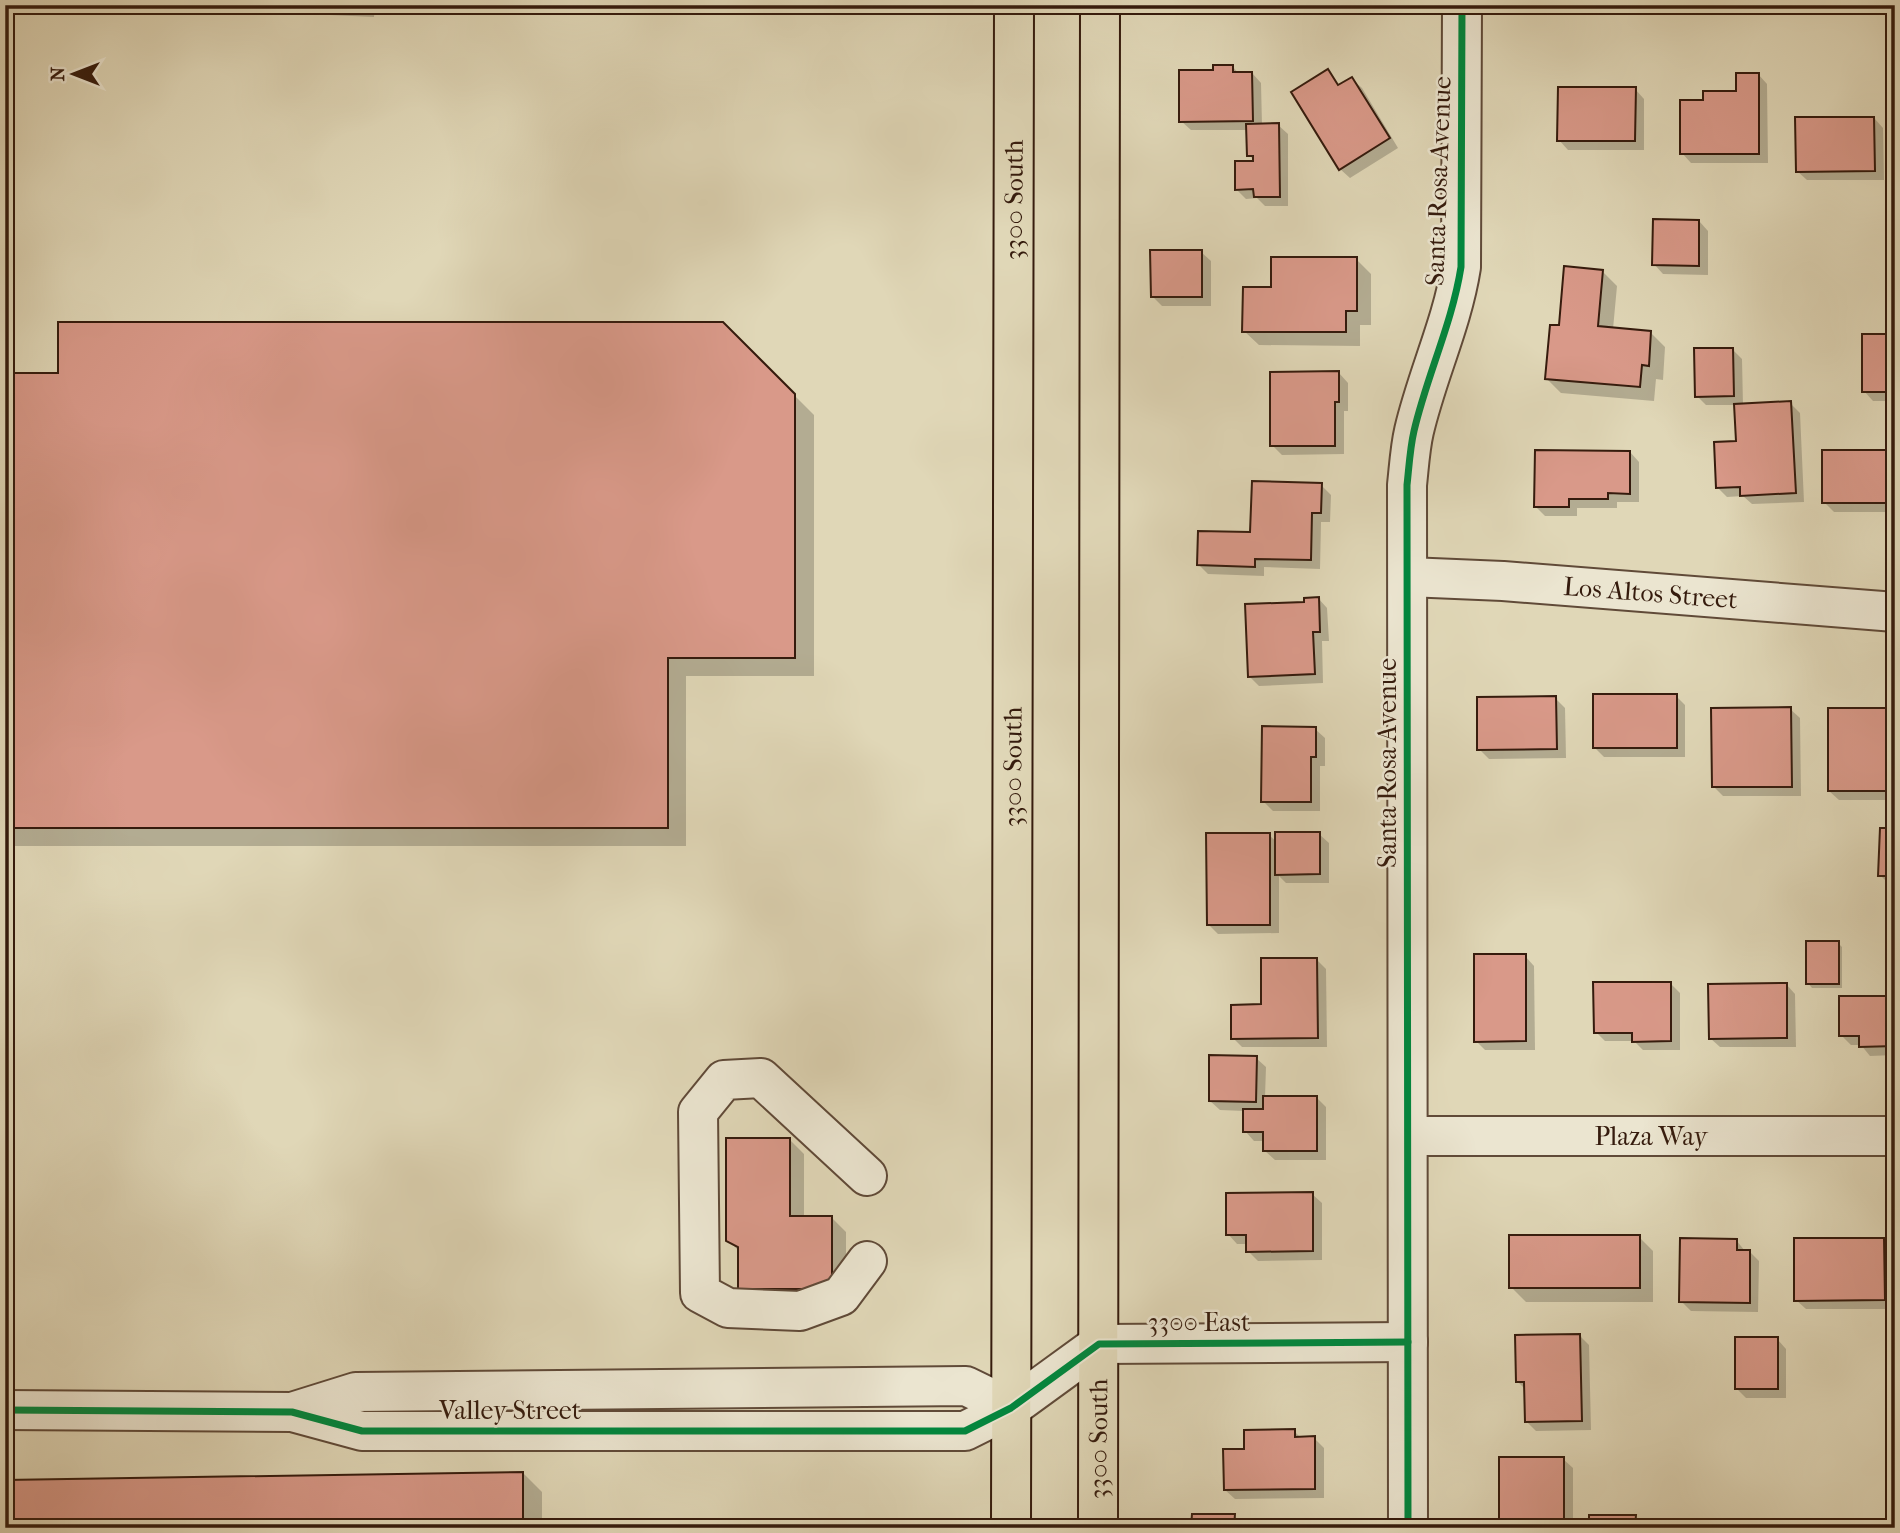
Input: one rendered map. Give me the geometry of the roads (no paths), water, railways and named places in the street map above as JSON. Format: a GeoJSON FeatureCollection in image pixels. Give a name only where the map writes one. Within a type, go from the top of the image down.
{"type":"FeatureCollection","features":[{"type":"Feature","properties":{"kind":"main road","name":"3300 South"},"geometry":{"type":"LineString","coordinates":[[1011,1528],[1014,5]]}},
{"type":"Feature","properties":{"kind":"main road","name":"3300 South"},"geometry":{"type":"LineString","coordinates":[[1098,1528],[1100,5]]}},
{"type":"Feature","properties":{"kind":"street","name":"Santa Rosa Avenue"},"geometry":{"type":"LineString","coordinates":[[1408,1528],[1407,485],[1414,431],[1457,296],[1461,267],[1462,5]]}},
{"type":"Feature","properties":{"kind":"street","name":"Los Altos Street"},"geometry":{"type":"LineString","coordinates":[[1408,577],[1503,581],[1895,612]]}},
{"type":"Feature","properties":{"kind":"street"},"geometry":{"type":"LineString","coordinates":[[867,1176],[761,1078],[724,1080],[698,1112],[700,1293],[728,1308],[800,1311],[841,1296],[867,1261]]}},
{"type":"Feature","properties":{"kind":"street","name":"Plaza Way"},"geometry":{"type":"LineString","coordinates":[[1408,1136],[1895,1136]]}},
{"type":"Feature","properties":{"kind":"street","name":"3300 East"},"geometry":{"type":"LineString","coordinates":[[1099,1344],[1408,1342]]}},
{"type":"Feature","properties":{"kind":"street"},"geometry":{"type":"LineString","coordinates":[[1011,1408],[1099,1344]]}},
{"type":"Feature","properties":{"kind":"street","name":"Valley Street"},"geometry":{"type":"LineString","coordinates":[[5,1410],[292,1412],[362,1431],[965,1431],[1011,1408]]}}]}
